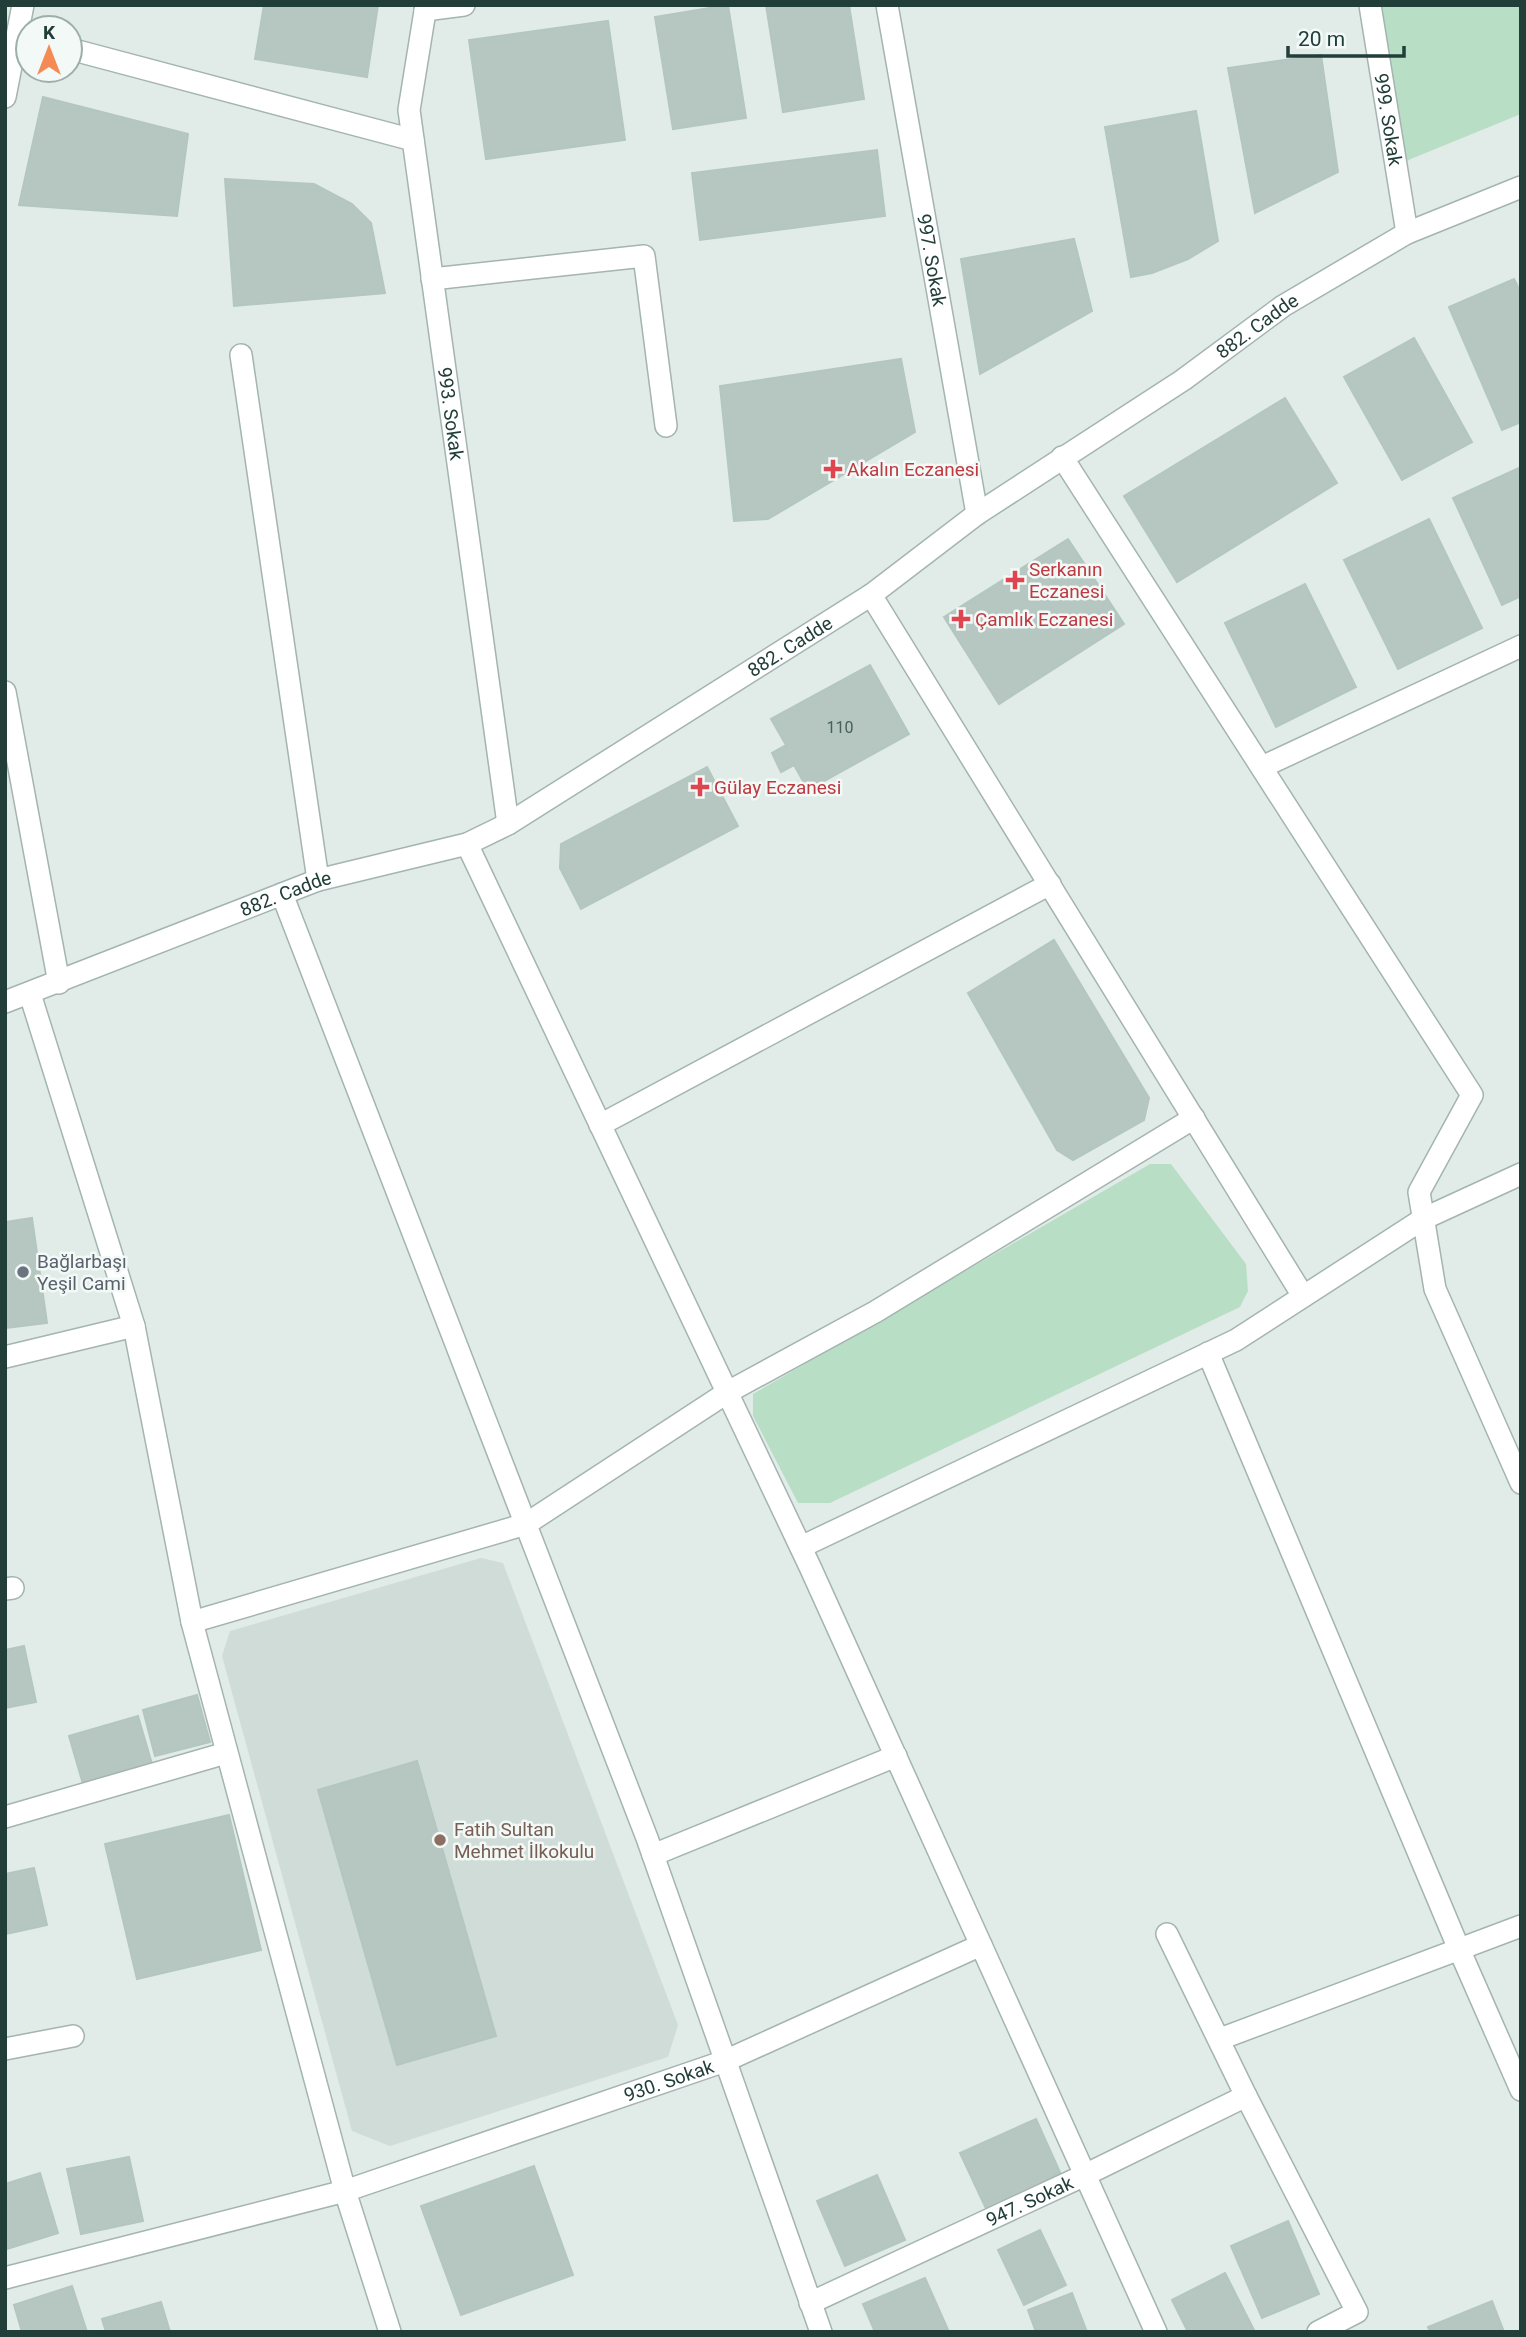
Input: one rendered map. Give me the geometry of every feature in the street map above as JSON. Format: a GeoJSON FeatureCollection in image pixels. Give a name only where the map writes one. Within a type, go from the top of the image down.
{"type":"FeatureCollection","features":[{"type":"Feature","properties":{"kind":"street"},"geometry":{"type":"LineString","coordinates":[[426,8],[464,5]]}},
{"type":"Feature","properties":{"kind":"street","name":"997. Sokak"},"geometry":{"type":"LineString","coordinates":[[887,5],[977,514]]}},
{"type":"Feature","properties":{"kind":"street","name":"999. Sokak"},"geometry":{"type":"LineString","coordinates":[[1370,5],[1408,233]]}},
{"type":"Feature","properties":{"kind":"street","name":"993. Sokak"},"geometry":{"type":"LineString","coordinates":[[426,8],[409,110],[508,824]]}},
{"type":"Feature","properties":{"kind":"street"},"geometry":{"type":"LineString","coordinates":[[5,97],[14,50]]}},
{"type":"Feature","properties":{"kind":"street"},"geometry":{"type":"LineString","coordinates":[[84,53],[413,140]]}},
{"type":"Feature","properties":{"kind":"street","name":"882. Cadde"},"geometry":{"type":"LineString","coordinates":[[5,1002],[318,880],[467,844],[508,824],[871,595],[977,514],[1183,380],[1283,306],[1408,233],[1521,187]]}},
{"type":"Feature","properties":{"kind":"street"},"geometry":{"type":"LineString","coordinates":[[432,279],[644,256],[666,426]]}},
{"type":"Feature","properties":{"kind":"street"},"geometry":{"type":"LineString","coordinates":[[241,355],[318,880]]}},
{"type":"Feature","properties":{"kind":"street"},"geometry":{"type":"LineString","coordinates":[[1062,457],[1472,1095],[1419,1192],[1435,1289],[1521,1483]]}},
{"type":"Feature","properties":{"kind":"street"},"geometry":{"type":"LineString","coordinates":[[871,595],[1303,1296]]}},
{"type":"Feature","properties":{"kind":"street"},"geometry":{"type":"LineString","coordinates":[[1262,767],[1521,646]]}},
{"type":"Feature","properties":{"kind":"street"},"geometry":{"type":"LineString","coordinates":[[5,692],[59,982]]}},
{"type":"Feature","properties":{"kind":"street"},"geometry":{"type":"LineString","coordinates":[[467,844],[801,1548],[1156,2332]]}},
{"type":"Feature","properties":{"kind":"street"},"geometry":{"type":"LineString","coordinates":[[600,1125],[1050,884]]}},
{"type":"Feature","properties":{"kind":"street"},"geometry":{"type":"LineString","coordinates":[[282,894],[653,1855],[821,2332]]}},
{"type":"Feature","properties":{"kind":"street"},"geometry":{"type":"LineString","coordinates":[[30,994],[134,1326],[192,1622],[345,2191],[390,2332]]}},
{"type":"Feature","properties":{"kind":"street"},"geometry":{"type":"LineString","coordinates":[[192,1622],[526,1524],[728,1392],[875,1312],[1194,1118]]}},
{"type":"Feature","properties":{"kind":"street"},"geometry":{"type":"LineString","coordinates":[[801,1548],[1236,1340],[1423,1219],[1521,1174]]}},
{"type":"Feature","properties":{"kind":"street"},"geometry":{"type":"LineString","coordinates":[[5,1357],[134,1326]]}},
{"type":"Feature","properties":{"kind":"street"},"geometry":{"type":"LineString","coordinates":[[1208,1353],[1521,2090]]}},
{"type":"Feature","properties":{"kind":"street"},"geometry":{"type":"LineString","coordinates":[[5,1816],[226,1753]]}},
{"type":"Feature","properties":{"kind":"street"},"geometry":{"type":"LineString","coordinates":[[653,1855],[896,1756]]}},
{"type":"Feature","properties":{"kind":"street"},"geometry":{"type":"LineString","coordinates":[[1220,2039],[1521,1926]]}},
{"type":"Feature","properties":{"kind":"street"},"geometry":{"type":"LineString","coordinates":[[1167,1934],[1246,2096],[1357,2312],[1318,2332]]}},
{"type":"Feature","properties":{"kind":"street","name":"930. Sokak"},"geometry":{"type":"LineString","coordinates":[[5,2278],[345,2191],[725,2061],[981,1945]]}},
{"type":"Feature","properties":{"kind":"street"},"geometry":{"type":"LineString","coordinates":[[5,2049],[73,2036]]}},
{"type":"Feature","properties":{"kind":"street","name":"947. Sokak"},"geometry":{"type":"LineString","coordinates":[[810,2303],[1085,2175],[1246,2096]]}},
{"type":"Feature","properties":{"kind":"shaded area","name":"Fatih Sultan Mehmet İlkokulu"},"geometry":{"type":"Polygon","coordinates":[[[481,1558],[503,1563],[678,2025],[668,2057],[390,2146],[352,2131],[222,1656],[230,1631],[481,1558]]]}},
{"type":"Feature","properties":{"kind":"green space"},"geometry":{"type":"Polygon","coordinates":[[[1380,5],[1521,5],[1521,114],[1406,161],[1380,5]]]}},
{"type":"Feature","properties":{"kind":"green space"},"geometry":{"type":"Polygon","coordinates":[[[1150,1164],[1171,1164],[1246,1264],[1248,1291],[1240,1307],[830,1503],[798,1503],[753,1416],[753,1394],[1150,1164]]]}},
{"type":"Feature","properties":{"kind":"building"},"geometry":{"type":"Polygon","coordinates":[[[264,5],[378,5],[367,77],[255,59],[264,5]]]}},
{"type":"Feature","properties":{"kind":"building"},"geometry":{"type":"Polygon","coordinates":[[[728,5],[746,118],[673,129],[655,17],[728,5]]]}},
{"type":"Feature","properties":{"kind":"building"},"geometry":{"type":"Polygon","coordinates":[[[766,5],[849,5],[864,99],[783,112],[766,5]]]}},
{"type":"Feature","properties":{"kind":"building"},"geometry":{"type":"Polygon","coordinates":[[[608,21],[625,140],[486,159],[469,40],[608,21]]]}},
{"type":"Feature","properties":{"kind":"building"},"geometry":{"type":"Polygon","coordinates":[[[1321,55],[1338,172],[1255,213],[1228,68],[1321,55]]]}},
{"type":"Feature","properties":{"kind":"building"},"geometry":{"type":"Polygon","coordinates":[[[43,97],[188,134],[177,216],[19,205],[43,97]]]}},
{"type":"Feature","properties":{"kind":"building"},"geometry":{"type":"Polygon","coordinates":[[[1196,111],[1218,241],[1188,259],[1152,273],[1131,277],[1105,127],[1196,111]]]}},
{"type":"Feature","properties":{"kind":"building"},"geometry":{"type":"Polygon","coordinates":[[[877,150],[885,216],[700,240],[692,173],[877,150]]]}},
{"type":"Feature","properties":{"kind":"building"},"geometry":{"type":"Polygon","coordinates":[[[225,179],[314,184],[352,204],[371,223],[385,293],[234,306],[225,179]]]}},
{"type":"Feature","properties":{"kind":"building"},"geometry":{"type":"Polygon","coordinates":[[[1074,239],[1092,311],[980,374],[961,259],[1074,239]]]}},
{"type":"Feature","properties":{"kind":"building"},"geometry":{"type":"Polygon","coordinates":[[[1514,279],[1521,293],[1521,422],[1502,430],[1449,307],[1514,279]]]}},
{"type":"Feature","properties":{"kind":"building"},"geometry":{"type":"Polygon","coordinates":[[[1414,338],[1472,442],[1402,480],[1344,377],[1414,338]]]}},
{"type":"Feature","properties":{"kind":"building"},"geometry":{"type":"Polygon","coordinates":[[[901,359],[915,432],[768,519],[734,521],[720,386],[901,359]]]}},
{"type":"Feature","properties":{"kind":"building"},"geometry":{"type":"Polygon","coordinates":[[[1285,398],[1337,483],[1177,582],[1124,496],[1285,398]]]}},
{"type":"Feature","properties":{"kind":"building"},"geometry":{"type":"Polygon","coordinates":[[[1521,467],[1521,596],[1502,605],[1453,498],[1521,467]]]}},
{"type":"Feature","properties":{"kind":"building"},"geometry":{"type":"Polygon","coordinates":[[[1429,519],[1482,628],[1398,669],[1344,560],[1429,519]]]}},
{"type":"Feature","properties":{"kind":"building"},"geometry":{"type":"Polygon","coordinates":[[[1068,539],[1124,624],[999,704],[944,617],[1068,539]]]}},
{"type":"Feature","properties":{"kind":"building"},"geometry":{"type":"Polygon","coordinates":[[[1305,584],[1356,687],[1276,727],[1225,623],[1305,584]]]}},
{"type":"Feature","properties":{"kind":"building"},"geometry":{"type":"Polygon","coordinates":[[[870,665],[909,734],[808,790],[794,765],[781,772],[772,753],[786,745],[771,719],[870,665]]]}},
{"type":"Feature","properties":{"kind":"building"},"geometry":{"type":"Polygon","coordinates":[[[707,767],[738,826],[581,909],[560,868],[561,844],[707,767]]]}},
{"type":"Feature","properties":{"kind":"building"},"geometry":{"type":"Polygon","coordinates":[[[1054,940],[1149,1098],[1144,1120],[1073,1160],[1057,1150],[968,993],[1054,940]]]}},
{"type":"Feature","properties":{"kind":"building","name":"Bağlarbaşı Yeşil Cami"},"geometry":{"type":"Polygon","coordinates":[[[32,1218],[47,1323],[5,1328],[5,1222],[32,1218]]]}},
{"type":"Feature","properties":{"kind":"building"},"geometry":{"type":"Polygon","coordinates":[[[24,1646],[36,1702],[5,1708],[5,1650],[24,1646]]]}},
{"type":"Feature","properties":{"kind":"building"},"geometry":{"type":"Polygon","coordinates":[[[197,1695],[210,1742],[155,1756],[143,1710],[197,1695]]]}},
{"type":"Feature","properties":{"kind":"building"},"geometry":{"type":"Polygon","coordinates":[[[138,1716],[152,1764],[83,1784],[69,1736],[138,1716]]]}},
{"type":"Feature","properties":{"kind":"building"},"geometry":{"type":"Polygon","coordinates":[[[417,1761],[496,2036],[397,2065],[318,1790],[417,1761]]]}},
{"type":"Feature","properties":{"kind":"building"},"geometry":{"type":"Polygon","coordinates":[[[229,1815],[261,1950],[137,1979],[105,1844],[229,1815]]]}},
{"type":"Feature","properties":{"kind":"building"},"geometry":{"type":"Polygon","coordinates":[[[34,1868],[47,1925],[6,1934],[5,1874],[34,1868]]]}},
{"type":"Feature","properties":{"kind":"building"},"geometry":{"type":"Polygon","coordinates":[[[1036,2119],[1063,2179],[988,2213],[960,2153],[1036,2119]]]}},
{"type":"Feature","properties":{"kind":"building"},"geometry":{"type":"Polygon","coordinates":[[[129,2157],[143,2221],[81,2234],[67,2169],[129,2157]]]}},
{"type":"Feature","properties":{"kind":"building"},"geometry":{"type":"Polygon","coordinates":[[[534,2166],[573,2275],[461,2315],[421,2206],[534,2166]]]}},
{"type":"Feature","properties":{"kind":"building"},"geometry":{"type":"Polygon","coordinates":[[[40,2173],[58,2233],[7,2249],[5,2184],[40,2173]]]}},
{"type":"Feature","properties":{"kind":"building"},"geometry":{"type":"Polygon","coordinates":[[[877,2175],[905,2240],[845,2266],[817,2201],[877,2175]]]}},
{"type":"Feature","properties":{"kind":"building"},"geometry":{"type":"Polygon","coordinates":[[[1288,2221],[1319,2294],[1262,2318],[1231,2246],[1288,2221]]]}},
{"type":"Feature","properties":{"kind":"building"},"geometry":{"type":"Polygon","coordinates":[[[1040,2230],[1066,2285],[1024,2305],[998,2250],[1040,2230]]]}},
{"type":"Feature","properties":{"kind":"building"},"geometry":{"type":"Polygon","coordinates":[[[1225,2273],[1255,2332],[1188,2332],[1172,2300],[1225,2273]]]}},
{"type":"Feature","properties":{"kind":"building"},"geometry":{"type":"Polygon","coordinates":[[[925,2278],[949,2332],[875,2332],[863,2304],[925,2278]]]}},
{"type":"Feature","properties":{"kind":"building"},"geometry":{"type":"Polygon","coordinates":[[[72,2286],[87,2332],[22,2332],[14,2305],[72,2286]]]}},
{"type":"Feature","properties":{"kind":"building"},"geometry":{"type":"Polygon","coordinates":[[[1072,2293],[1087,2332],[1036,2332],[1028,2310],[1072,2293]]]}},
{"type":"Feature","properties":{"kind":"building"},"geometry":{"type":"Polygon","coordinates":[[[1492,2301],[1504,2332],[1430,2332],[1428,2327],[1492,2301]]]}},
{"type":"Feature","properties":{"kind":"building"},"geometry":{"type":"Polygon","coordinates":[[[161,2302],[170,2332],[106,2332],[102,2319],[161,2302]]]}},
{"type":"Feature","properties":{"kind":"place","name":"Akalın Eczanesi"},"geometry":{"type":"Point","coordinates":[833,469]}},
{"type":"Feature","properties":{"kind":"place","name":"Serkanın Eczanesi"},"geometry":{"type":"Point","coordinates":[1015,580]}},
{"type":"Feature","properties":{"kind":"place","name":"Çamlık Eczanesi"},"geometry":{"type":"Point","coordinates":[961,619]}},
{"type":"Feature","properties":{"kind":"place","name":"Gülay Eczanesi"},"geometry":{"type":"Point","coordinates":[700,787]}},
{"type":"Feature","properties":{"kind":"place","name":"Bağlarbaşı Yeşil Cami"},"geometry":{"type":"Point","coordinates":[23,1272]}},
{"type":"Feature","properties":{"kind":"place","name":"Fatih Sultan Mehmet İlkokulu"},"geometry":{"type":"Point","coordinates":[440,1840]}}]}
